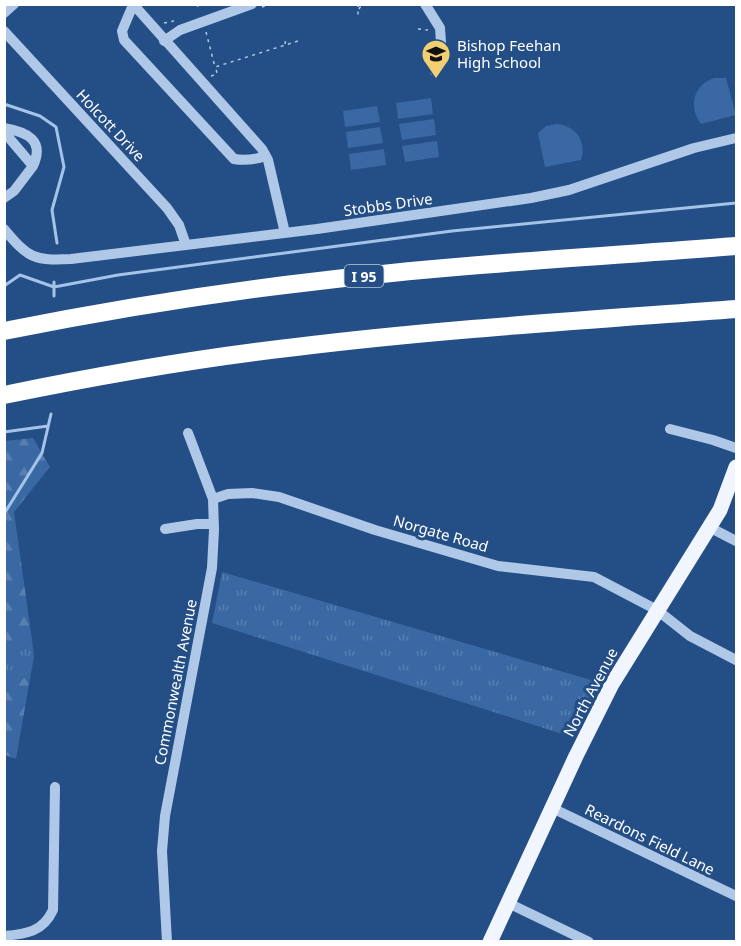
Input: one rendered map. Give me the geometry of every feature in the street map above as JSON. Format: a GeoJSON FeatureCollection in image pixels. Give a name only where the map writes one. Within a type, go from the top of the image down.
{"type":"FeatureCollection","features":[{"type":"Feature","properties":{"kind":"highway","name":"I 95"},"geometry":{"type":"LineString","coordinates":[[4,331],[179,300],[320,280],[732,246]]}},
{"type":"Feature","properties":{"kind":"highway"},"geometry":{"type":"LineString","coordinates":[[4,395],[154,368],[294,347],[729,309]]}},
{"type":"Feature","properties":{"kind":"main road","name":"North Avenue"},"geometry":{"type":"LineString","coordinates":[[490,942],[612,684],[720,510],[736,467]]}},
{"type":"Feature","properties":{"kind":"street"},"geometry":{"type":"LineString","coordinates":[[4,13],[14,4]]}},
{"type":"Feature","properties":{"kind":"street"},"geometry":{"type":"LineString","coordinates":[[425,4],[440,28],[441,42],[435,71]]}},
{"type":"Feature","properties":{"kind":"street"},"geometry":{"type":"LineString","coordinates":[[266,156],[254,160],[234,159],[124,40],[122,31],[133,5],[250,134],[266,156],[285,233]]}},
{"type":"Feature","properties":{"kind":"street"},"geometry":{"type":"LineString","coordinates":[[164,40],[180,30],[256,6]]}},
{"type":"Feature","properties":{"kind":"street","name":"Holcott Drive"},"geometry":{"type":"LineString","coordinates":[[4,31],[168,208],[179,225],[186,245]]}},
{"type":"Feature","properties":{"kind":"street"},"geometry":{"type":"LineString","coordinates":[[4,128],[18,130],[32,137],[37,146],[38,156],[14,191],[4,198]]}},
{"type":"Feature","properties":{"kind":"street"},"geometry":{"type":"LineString","coordinates":[[4,132],[33,166]]}},
{"type":"Feature","properties":{"kind":"street","name":"Stobbs Drive"},"geometry":{"type":"LineString","coordinates":[[4,229],[22,248],[37,258],[47,260],[285,233],[531,198],[569,190],[694,148],[736,138]]}},
{"type":"Feature","properties":{"kind":"street"},"geometry":{"type":"LineString","coordinates":[[670,429],[736,448]]}},
{"type":"Feature","properties":{"kind":"street","name":"Commonwealth Avenue"},"geometry":{"type":"LineString","coordinates":[[167,942],[162,851],[165,816],[212,568],[214,524],[213,499],[188,433]]}},
{"type":"Feature","properties":{"kind":"street","name":"Norgate Road"},"geometry":{"type":"LineString","coordinates":[[213,499],[228,494],[252,493],[279,497],[375,530],[498,566],[594,577],[657,610],[690,636],[736,660]]}},
{"type":"Feature","properties":{"kind":"street"},"geometry":{"type":"LineString","coordinates":[[165,529],[196,524],[214,524]]}},
{"type":"Feature","properties":{"kind":"street"},"geometry":{"type":"LineString","coordinates":[[709,527],[736,542]]}},
{"type":"Feature","properties":{"kind":"street"},"geometry":{"type":"LineString","coordinates":[[4,936],[26,934],[38,930],[48,920],[52,910],[55,787]]}},
{"type":"Feature","properties":{"kind":"street","name":"Reardons Field Lane"},"geometry":{"type":"LineString","coordinates":[[552,808],[736,896]]}},
{"type":"Feature","properties":{"kind":"street"},"geometry":{"type":"LineString","coordinates":[[508,903],[589,942]]}},
{"type":"Feature","properties":{"kind":"path"},"geometry":{"type":"LineString","coordinates":[[197,4],[200,12]]}},
{"type":"Feature","properties":{"kind":"path"},"geometry":{"type":"LineString","coordinates":[[256,6],[270,4]]}},
{"type":"Feature","properties":{"kind":"path"},"geometry":{"type":"LineString","coordinates":[[358,4],[358,18]]}},
{"type":"Feature","properties":{"kind":"path"},"geometry":{"type":"LineString","coordinates":[[358,10],[362,4]]}},
{"type":"Feature","properties":{"kind":"path"},"geometry":{"type":"LineString","coordinates":[[400,4],[406,4]]}},
{"type":"Feature","properties":{"kind":"path"},"geometry":{"type":"LineString","coordinates":[[159,21],[165,23],[180,19]]}},
{"type":"Feature","properties":{"kind":"path"},"geometry":{"type":"LineString","coordinates":[[204,26],[217,74],[208,76]]}},
{"type":"Feature","properties":{"kind":"path"},"geometry":{"type":"LineString","coordinates":[[285,45],[286,37]]}},
{"type":"Feature","properties":{"kind":"path"},"geometry":{"type":"LineString","coordinates":[[215,67],[298,41]]}},
{"type":"Feature","properties":{"kind":"green space"},"geometry":{"type":"Polygon","coordinates":[[[714,78],[726,78],[736,115],[701,124],[695,111],[695,97],[701,86],[714,78]]]}},
{"type":"Feature","properties":{"kind":"green space"},"geometry":{"type":"Polygon","coordinates":[[[431,98],[433,114],[398,119],[396,103],[431,98]]]}},
{"type":"Feature","properties":{"kind":"green space"},"geometry":{"type":"Polygon","coordinates":[[[377,106],[380,122],[345,127],[343,111],[377,106]]]}},
{"type":"Feature","properties":{"kind":"green space"},"geometry":{"type":"Polygon","coordinates":[[[434,119],[436,135],[402,140],[399,124],[434,119]]]}},
{"type":"Feature","properties":{"kind":"green space"},"geometry":{"type":"Polygon","coordinates":[[[556,124],[569,128],[578,136],[582,147],[581,160],[545,167],[538,133],[546,126],[556,124]]]}},
{"type":"Feature","properties":{"kind":"green space"},"geometry":{"type":"Polygon","coordinates":[[[380,127],[383,143],[348,148],[346,132],[380,127]]]}},
{"type":"Feature","properties":{"kind":"green space"},"geometry":{"type":"Polygon","coordinates":[[[437,141],[439,157],[405,162],[402,146],[437,141]]]}},
{"type":"Feature","properties":{"kind":"green space"},"geometry":{"type":"Polygon","coordinates":[[[384,149],[386,165],[351,170],[349,154],[384,149]]]}},
{"type":"Feature","properties":{"kind":"green space"},"geometry":{"type":"Polygon","coordinates":[[[33,438],[50,467],[14,512],[32,640],[5,661],[5,441],[33,438]]]}},
{"type":"Feature","properties":{"kind":"green space"},"geometry":{"type":"Polygon","coordinates":[[[222,572],[598,682],[572,737],[212,623],[222,572]]]}},
{"type":"Feature","properties":{"kind":"green space"},"geometry":{"type":"Polygon","coordinates":[[[32,640],[34,657],[31,673],[5,692],[5,661],[32,640]]]}},
{"type":"Feature","properties":{"kind":"green space"},"geometry":{"type":"Polygon","coordinates":[[[31,673],[16,759],[5,755],[5,692],[31,673]]]}},
{"type":"Feature","properties":{"kind":"waterway"},"geometry":{"type":"LineString","coordinates":[[4,104],[40,116],[56,127],[64,167],[52,210],[57,243]]}},
{"type":"Feature","properties":{"kind":"waterway"},"geometry":{"type":"LineString","coordinates":[[4,286],[20,275],[54,287],[118,275],[452,231],[736,203]]}},
{"type":"Feature","properties":{"kind":"waterway"},"geometry":{"type":"LineString","coordinates":[[54,282],[54,296]]}},
{"type":"Feature","properties":{"kind":"waterway"},"geometry":{"type":"LineString","coordinates":[[4,514],[42,453],[51,414]]}},
{"type":"Feature","properties":{"kind":"waterway"},"geometry":{"type":"LineString","coordinates":[[4,432],[48,426]]}},
{"type":"Feature","properties":{"kind":"place","name":"Bishop Feehan High School"},"geometry":{"type":"Point","coordinates":[436,80]}}]}
